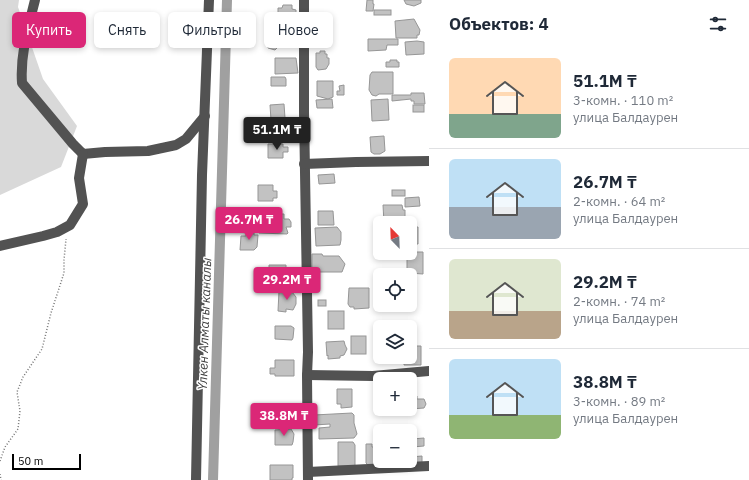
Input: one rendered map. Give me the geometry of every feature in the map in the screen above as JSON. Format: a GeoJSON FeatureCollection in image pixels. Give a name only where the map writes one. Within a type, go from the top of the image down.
{"type":"FeatureCollection","features":[{"type":"Feature","properties":{"kind":"street"},"geometry":{"type":"LineString","coordinates":[[35,0],[23,50],[21,71],[22,83],[83,154]]}},
{"type":"Feature","properties":{"kind":"street"},"geometry":{"type":"LineString","coordinates":[[196,480],[202,174],[209,0]]}},
{"type":"Feature","properties":{"kind":"street"},"geometry":{"type":"LineString","coordinates":[[304,0],[304,164],[308,329],[308,476],[429,466]]}},
{"type":"Feature","properties":{"kind":"street"},"geometry":{"type":"LineString","coordinates":[[83,154],[148,151],[176,145],[186,139],[205,116]]}},
{"type":"Feature","properties":{"kind":"street"},"geometry":{"type":"LineString","coordinates":[[0,246],[57,232],[70,225],[83,204],[79,178],[83,154]]}},
{"type":"Feature","properties":{"kind":"street"},"geometry":{"type":"LineString","coordinates":[[304,164],[429,161]]}},
{"type":"Feature","properties":{"kind":"street"},"geometry":{"type":"LineString","coordinates":[[307,375],[373,376],[429,370]]}},
{"type":"Feature","properties":{"kind":"path"},"geometry":{"type":"LineString","coordinates":[[0,462],[5,447],[18,429],[20,411],[17,392],[23,377],[42,349],[51,314],[64,274],[66,242],[70,225]]}},
{"type":"Feature","properties":{"kind":"path"},"geometry":{"type":"LineString","coordinates":[[0,474],[1,480]]}},
{"type":"Feature","properties":{"kind":"shaded area"},"geometry":{"type":"Polygon","coordinates":[[[0,0],[19,0],[18,7],[20,12],[12,12],[12,48],[32,48],[43,79],[77,126],[61,167],[0,195],[0,0]]]}},
{"type":"Feature","properties":{"kind":"building"},"geometry":{"type":"Polygon","coordinates":[[[367,0],[373,0],[373,11],[366,11],[367,0]]]}},
{"type":"Feature","properties":{"kind":"building"},"geometry":{"type":"Polygon","coordinates":[[[404,0],[421,0],[421,3],[414,6],[406,4],[404,0]]]}},
{"type":"Feature","properties":{"kind":"building"},"geometry":{"type":"Polygon","coordinates":[[[283,5],[292,5],[292,9],[296,10],[296,12],[278,12],[278,8],[282,8],[283,5]]]}},
{"type":"Feature","properties":{"kind":"building"},"geometry":{"type":"Polygon","coordinates":[[[374,10],[391,10],[391,15],[374,15],[374,10]]]}},
{"type":"Feature","properties":{"kind":"building"},"geometry":{"type":"Polygon","coordinates":[[[414,19],[420,30],[417,38],[396,38],[395,21],[414,19]]]}},
{"type":"Feature","properties":{"kind":"building"},"geometry":{"type":"Polygon","coordinates":[[[368,39],[398,39],[398,45],[387,45],[386,50],[368,51],[368,39]]]}},
{"type":"Feature","properties":{"kind":"building"},"geometry":{"type":"Polygon","coordinates":[[[405,42],[424,42],[424,54],[406,55],[405,42]]]}},
{"type":"Feature","properties":{"kind":"building"},"geometry":{"type":"Polygon","coordinates":[[[320,51],[325,51],[327,58],[329,58],[329,64],[326,69],[318,70],[316,67],[316,53],[320,53],[320,51]]]}},
{"type":"Feature","properties":{"kind":"building"},"geometry":{"type":"Polygon","coordinates":[[[275,58],[296,58],[298,73],[275,74],[275,58]]]}},
{"type":"Feature","properties":{"kind":"building"},"geometry":{"type":"Polygon","coordinates":[[[390,60],[397,60],[397,62],[399,62],[399,67],[386,67],[386,62],[390,62],[390,60]]]}},
{"type":"Feature","properties":{"kind":"building"},"geometry":{"type":"Polygon","coordinates":[[[372,72],[393,72],[393,94],[372,95],[369,90],[370,75],[372,72]]]}},
{"type":"Feature","properties":{"kind":"building"},"geometry":{"type":"Polygon","coordinates":[[[271,77],[285,77],[286,86],[271,86],[271,77]]]}},
{"type":"Feature","properties":{"kind":"building"},"geometry":{"type":"Polygon","coordinates":[[[317,81],[333,81],[333,97],[328,99],[317,96],[317,81]]]}},
{"type":"Feature","properties":{"kind":"building"},"geometry":{"type":"Polygon","coordinates":[[[344,85],[344,95],[337,95],[337,91],[340,91],[339,86],[344,85]]]}},
{"type":"Feature","properties":{"kind":"building"},"geometry":{"type":"Polygon","coordinates":[[[411,93],[424,93],[425,104],[414,104],[414,101],[411,101],[411,99],[392,101],[392,95],[411,95],[411,93]]]}},
{"type":"Feature","properties":{"kind":"building"},"geometry":{"type":"Polygon","coordinates":[[[332,99],[333,108],[317,108],[316,100],[332,99]]]}},
{"type":"Feature","properties":{"kind":"building"},"geometry":{"type":"Polygon","coordinates":[[[388,99],[389,120],[372,121],[371,100],[388,99]]]}},
{"type":"Feature","properties":{"kind":"building"},"geometry":{"type":"Polygon","coordinates":[[[284,104],[285,118],[281,122],[273,123],[271,120],[270,105],[284,104]]]}},
{"type":"Feature","properties":{"kind":"building"},"geometry":{"type":"Polygon","coordinates":[[[413,105],[424,105],[424,112],[413,112],[413,105]]]}},
{"type":"Feature","properties":{"kind":"building"},"geometry":{"type":"Polygon","coordinates":[[[384,136],[385,151],[380,154],[374,154],[371,152],[370,137],[384,136]]]}},
{"type":"Feature","properties":{"kind":"building"},"geometry":{"type":"Polygon","coordinates":[[[268,144],[283,144],[283,147],[288,147],[288,152],[283,152],[283,158],[268,158],[268,144]]]}},
{"type":"Feature","properties":{"kind":"building"},"geometry":{"type":"Polygon","coordinates":[[[334,174],[335,183],[319,184],[318,175],[334,174]]]}},
{"type":"Feature","properties":{"kind":"building"},"geometry":{"type":"Polygon","coordinates":[[[258,185],[273,185],[273,191],[277,191],[277,198],[273,198],[273,201],[258,201],[258,185]]]}},
{"type":"Feature","properties":{"kind":"building"},"geometry":{"type":"Polygon","coordinates":[[[392,190],[405,190],[405,196],[392,196],[392,190]]]}},
{"type":"Feature","properties":{"kind":"building"},"geometry":{"type":"Polygon","coordinates":[[[419,197],[420,206],[405,207],[405,198],[419,197]]]}},
{"type":"Feature","properties":{"kind":"building"},"geometry":{"type":"Polygon","coordinates":[[[383,205],[402,205],[403,210],[405,210],[405,216],[384,216],[383,205]]]}},
{"type":"Feature","properties":{"kind":"building"},"geometry":{"type":"Polygon","coordinates":[[[318,211],[333,211],[334,225],[318,225],[318,211]]]}},
{"type":"Feature","properties":{"kind":"building"},"geometry":{"type":"Polygon","coordinates":[[[274,214],[284,214],[284,219],[289,219],[291,222],[291,227],[286,227],[288,233],[259,233],[259,219],[274,219],[274,214]]]}},
{"type":"Feature","properties":{"kind":"building"},"geometry":{"type":"Polygon","coordinates":[[[337,227],[341,232],[340,245],[316,246],[315,228],[337,227]]]}},
{"type":"Feature","properties":{"kind":"building"},"geometry":{"type":"Polygon","coordinates":[[[417,227],[418,227],[417,244],[417,227]]]}},
{"type":"Feature","properties":{"kind":"building"},"geometry":{"type":"Polygon","coordinates":[[[246,230],[254,230],[254,235],[258,235],[257,247],[254,250],[240,250],[241,236],[246,236],[246,230]]]}},
{"type":"Feature","properties":{"kind":"building"},"geometry":{"type":"Polygon","coordinates":[[[417,252],[423,252],[423,274],[417,274],[417,268],[407,268],[407,260],[417,260],[417,252]]]}},
{"type":"Feature","properties":{"kind":"building"},"geometry":{"type":"Polygon","coordinates":[[[312,254],[339,256],[345,264],[342,272],[312,272],[312,254]]]}},
{"type":"Feature","properties":{"kind":"building"},"geometry":{"type":"Polygon","coordinates":[[[269,265],[286,265],[286,282],[284,284],[269,284],[269,265]]]}},
{"type":"Feature","properties":{"kind":"building"},"geometry":{"type":"Polygon","coordinates":[[[349,288],[369,288],[369,308],[354,309],[354,307],[350,307],[348,304],[349,288]]]}},
{"type":"Feature","properties":{"kind":"building"},"geometry":{"type":"Polygon","coordinates":[[[279,291],[292,292],[296,297],[296,304],[293,310],[286,309],[286,312],[278,311],[279,291]]]}},
{"type":"Feature","properties":{"kind":"building"},"geometry":{"type":"Polygon","coordinates":[[[318,300],[326,300],[326,306],[318,306],[318,300]]]}},
{"type":"Feature","properties":{"kind":"building"},"geometry":{"type":"Polygon","coordinates":[[[328,311],[344,311],[344,329],[328,329],[328,311]]]}},
{"type":"Feature","properties":{"kind":"building"},"geometry":{"type":"Polygon","coordinates":[[[275,326],[291,326],[294,328],[292,340],[275,339],[275,326]]]}},
{"type":"Feature","properties":{"kind":"building"},"geometry":{"type":"Polygon","coordinates":[[[351,336],[366,336],[366,354],[351,354],[351,336]]]}},
{"type":"Feature","properties":{"kind":"building"},"geometry":{"type":"Polygon","coordinates":[[[344,341],[347,349],[344,355],[340,356],[340,358],[328,359],[326,342],[344,341]]]}},
{"type":"Feature","properties":{"kind":"building"},"geometry":{"type":"Polygon","coordinates":[[[417,346],[421,346],[421,365],[404,365],[417,364],[417,346]]]}},
{"type":"Feature","properties":{"kind":"building"},"geometry":{"type":"Polygon","coordinates":[[[275,360],[294,360],[294,376],[275,376],[275,374],[270,374],[270,368],[275,368],[275,360]]]}},
{"type":"Feature","properties":{"kind":"building"},"geometry":{"type":"Polygon","coordinates":[[[337,389],[352,389],[352,407],[341,408],[341,404],[337,404],[337,389]]]}},
{"type":"Feature","properties":{"kind":"building"},"geometry":{"type":"Polygon","coordinates":[[[417,399],[424,399],[426,404],[424,408],[417,408],[417,399]]]}},
{"type":"Feature","properties":{"kind":"building"},"geometry":{"type":"Polygon","coordinates":[[[352,413],[354,415],[354,423],[357,434],[354,438],[319,439],[319,428],[330,427],[330,424],[314,425],[314,415],[352,413]]]}},
{"type":"Feature","properties":{"kind":"building"},"geometry":{"type":"Polygon","coordinates":[[[291,429],[294,434],[292,445],[275,445],[275,430],[291,429]]]}},
{"type":"Feature","properties":{"kind":"building"},"geometry":{"type":"Polygon","coordinates":[[[424,438],[424,446],[417,447],[417,439],[424,438]]]}},
{"type":"Feature","properties":{"kind":"building"},"geometry":{"type":"Polygon","coordinates":[[[338,442],[353,442],[355,445],[355,466],[338,466],[338,442]]]}},
{"type":"Feature","properties":{"kind":"building"},"geometry":{"type":"Polygon","coordinates":[[[366,444],[372,444],[373,465],[368,465],[366,463],[366,444]]]}},
{"type":"Feature","properties":{"kind":"building"},"geometry":{"type":"Polygon","coordinates":[[[417,456],[422,456],[422,464],[417,464],[417,456]]]}},
{"type":"Feature","properties":{"kind":"building"},"geometry":{"type":"Polygon","coordinates":[[[270,465],[293,465],[292,480],[270,480],[270,465]]]}},
{"type":"Feature","properties":{"kind":"waterway","name":"Үлкен Алматы каналы"},"geometry":{"type":"LineString","coordinates":[[213,480],[227,0]]}}]}
